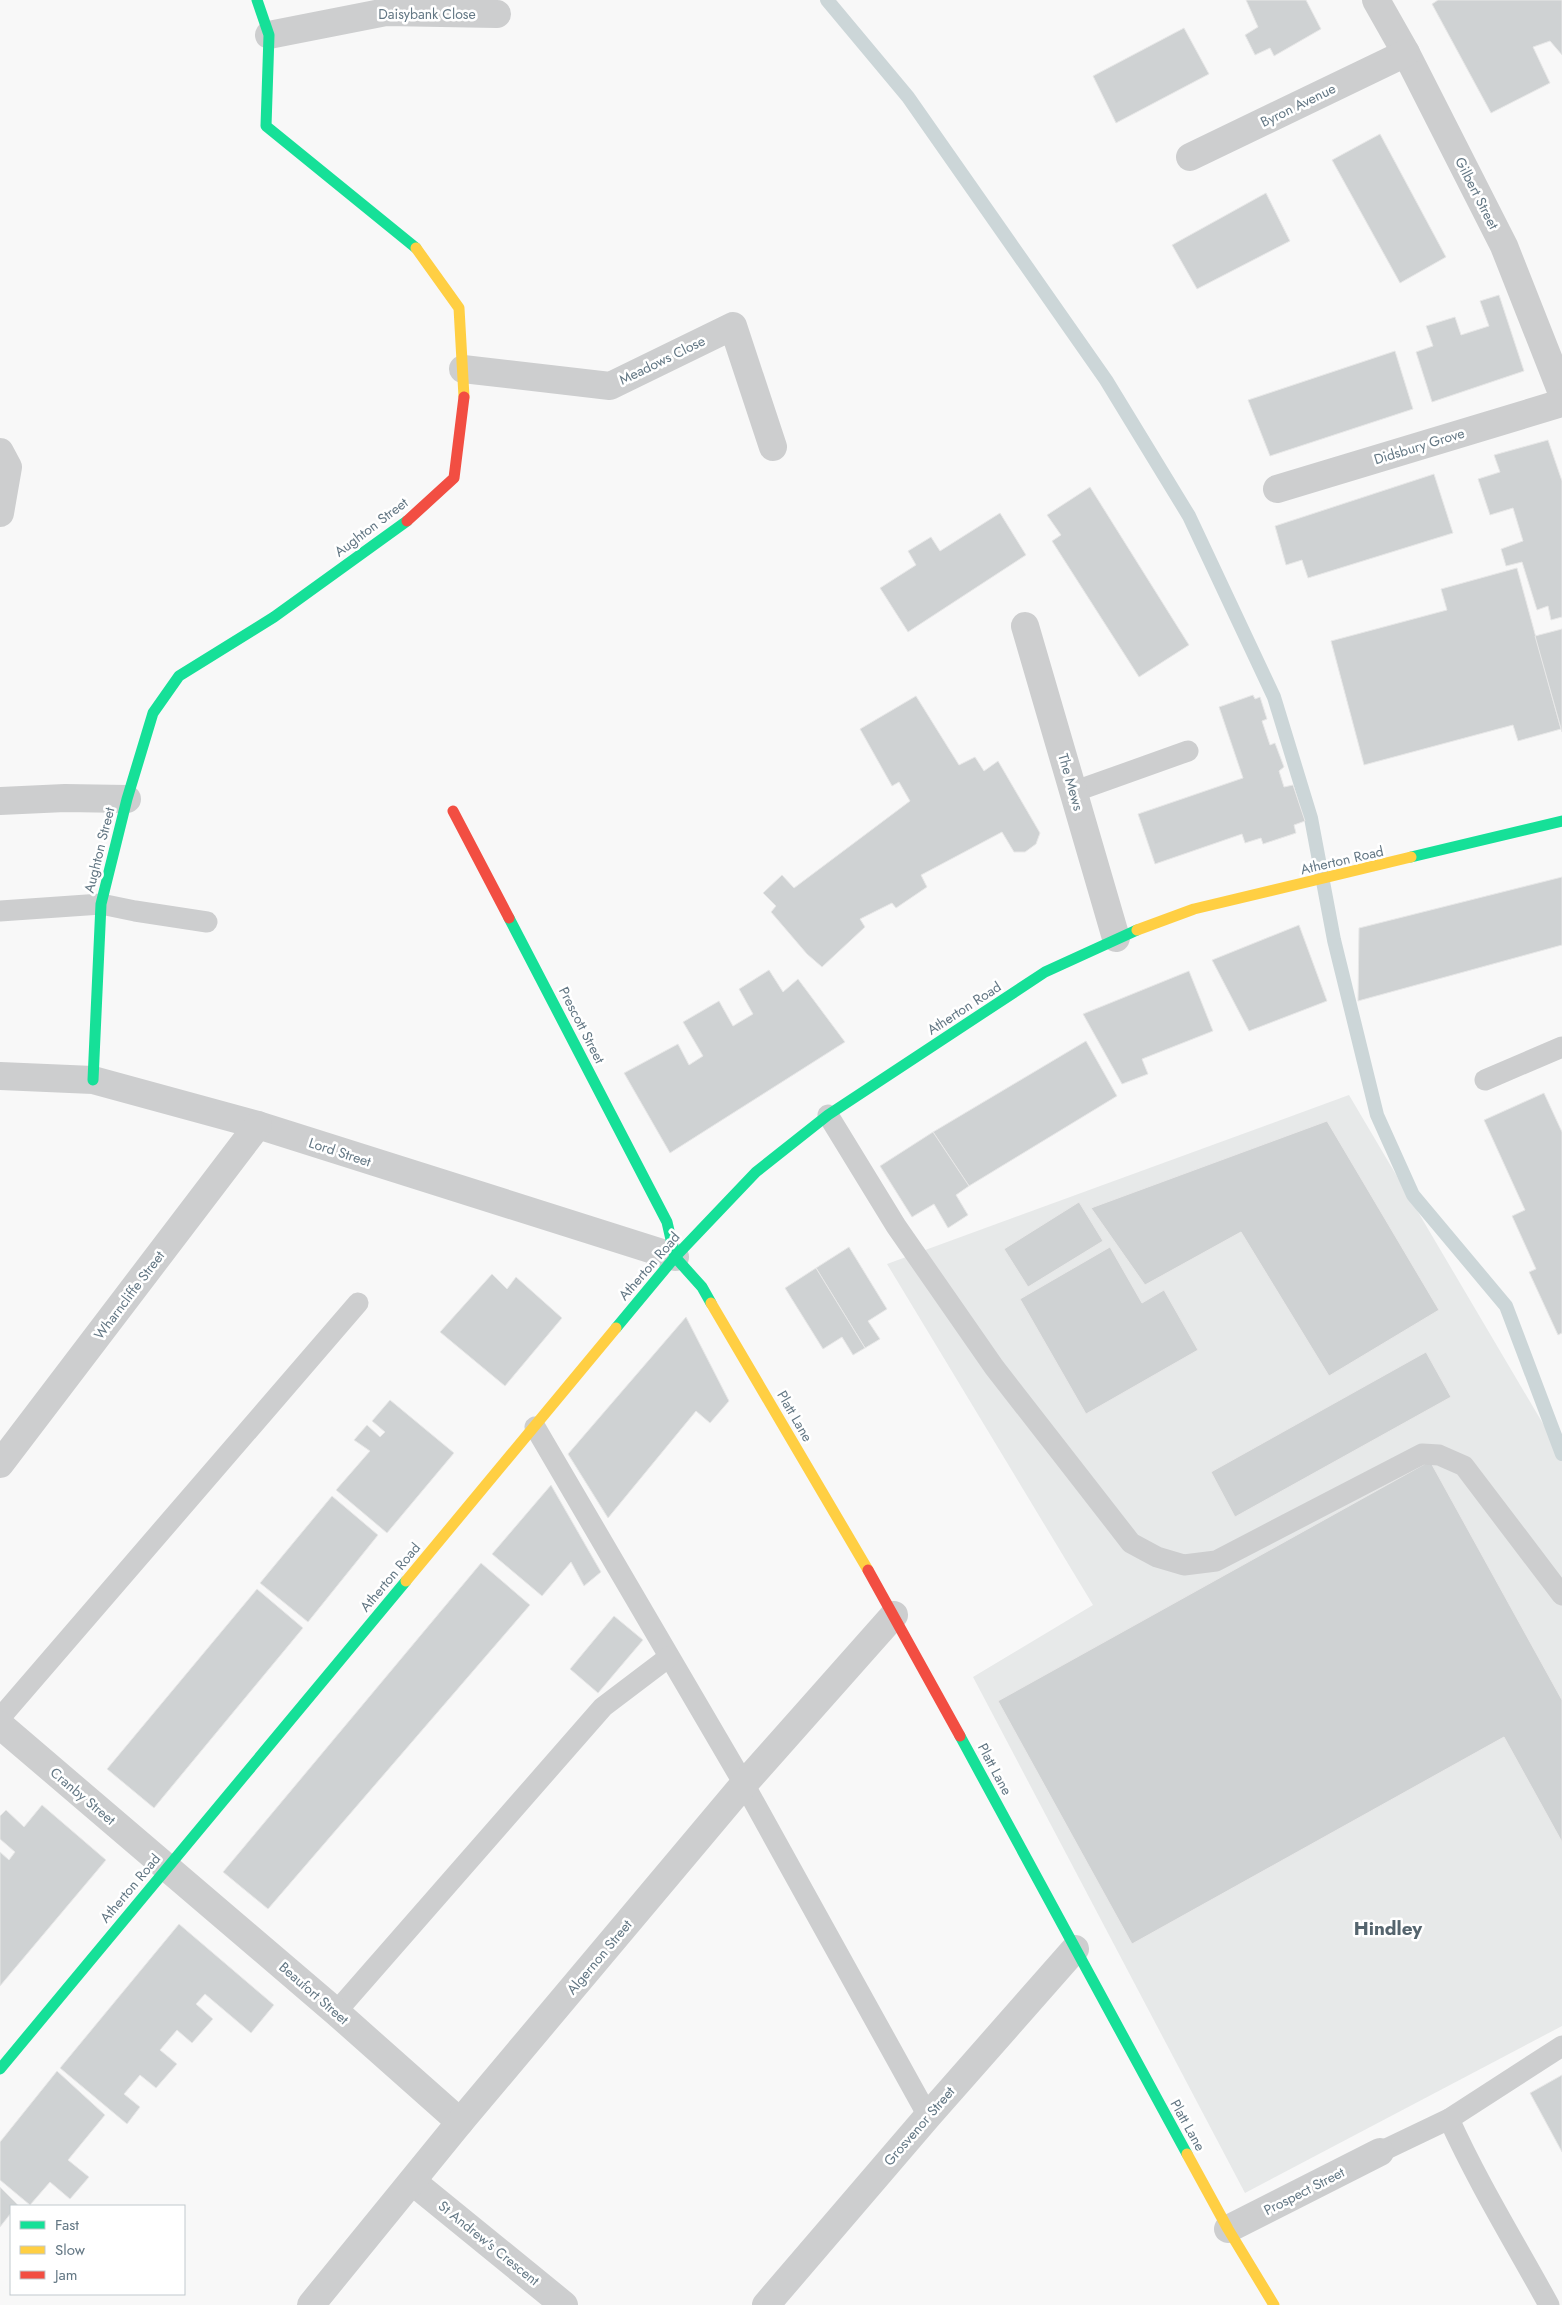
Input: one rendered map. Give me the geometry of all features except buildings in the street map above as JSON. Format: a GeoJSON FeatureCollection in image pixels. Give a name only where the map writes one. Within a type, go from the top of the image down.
{"type":"FeatureCollection","features":[{"type":"Feature","properties":{"kind":"main road","name":"Aughton Street"},"geometry":{"type":"LineString","coordinates":[[93,1080],[101,904],[127,799],[153,712],[179,676],[274,617],[405,523],[454,478],[464,402],[460,308],[416,247],[266,126],[269,35],[257,0]]}},
{"type":"Feature","properties":{"kind":"main road","name":"Prescott Street"},"geometry":{"type":"LineString","coordinates":[[453,811],[667,1222],[675,1257]]}},
{"type":"Feature","properties":{"kind":"main road","name":"Atherton Road"},"geometry":{"type":"LineString","coordinates":[[0,2069],[535,1428],[675,1257],[756,1172],[828,1115],[1045,972],[1116,938],[1194,909],[1382,866],[1562,821]]}},
{"type":"Feature","properties":{"kind":"main road","name":"Platt Lane"},"geometry":{"type":"LineString","coordinates":[[675,1257],[702,1288],[894,1614],[1228,2229],[1274,2305]]}},
{"type":"Feature","properties":{"kind":"street","name":"Gilbert Street"},"geometry":{"type":"LineString","coordinates":[[1376,0],[1406,53],[1504,246],[1562,393]]}},
{"type":"Feature","properties":{"kind":"street","name":"Daisybank Close"},"geometry":{"type":"LineString","coordinates":[[269,35],[386,12],[497,14]]}},
{"type":"Feature","properties":{"kind":"street","name":"Byron Avenue"},"geometry":{"type":"LineString","coordinates":[[1190,157],[1406,53]]}},
{"type":"Feature","properties":{"kind":"street","name":"Meadows Close"},"geometry":{"type":"LineString","coordinates":[[462,369],[610,386],[733,326],[773,447]]}},
{"type":"Feature","properties":{"kind":"street","name":"Didsbury Grove"},"geometry":{"type":"LineString","coordinates":[[1277,489],[1562,403]]}},
{"type":"Feature","properties":{"kind":"street"},"geometry":{"type":"LineString","coordinates":[[0,452],[8,467],[0,513]]}},
{"type":"Feature","properties":{"kind":"street","name":"The Mews"},"geometry":{"type":"LineString","coordinates":[[1025,626],[1116,938]]}},
{"type":"Feature","properties":{"kind":"street"},"geometry":{"type":"LineString","coordinates":[[0,801],[65,798],[127,799]]}},
{"type":"Feature","properties":{"kind":"street","name":"Lord Street"},"geometry":{"type":"LineString","coordinates":[[0,1076],[93,1080],[258,1125],[675,1257]]}},
{"type":"Feature","properties":{"kind":"street","name":"Wharncliffe Street"},"geometry":{"type":"LineString","coordinates":[[0,1464],[258,1125]]}},
{"type":"Feature","properties":{"kind":"street","name":"Algernon Street"},"geometry":{"type":"LineString","coordinates":[[311,2305],[460,2122],[744,1784],[894,1614]]}},
{"type":"Feature","properties":{"kind":"street","name":"Cranby Street"},"geometry":{"type":"LineString","coordinates":[[0,1725],[167,1867]]}},
{"type":"Feature","properties":{"kind":"street","name":"Beaufort Street"},"geometry":{"type":"LineString","coordinates":[[167,1867],[336,2012],[460,2122]]}},
{"type":"Feature","properties":{"kind":"street","name":"Grosvenor Street"},"geometry":{"type":"LineString","coordinates":[[766,2305],[928,2116],[1075,1949]]}},
{"type":"Feature","properties":{"kind":"street","name":"Prospect Street"},"geometry":{"type":"LineString","coordinates":[[1228,2229],[1380,2152]]}},
{"type":"Feature","properties":{"kind":"street","name":"St Andrew's Crescent"},"geometry":{"type":"LineString","coordinates":[[413,2182],[564,2305]]}},
{"type":"Feature","properties":{"kind":"lane"},"geometry":{"type":"LineString","coordinates":[[1074,792],[1188,751]]}},
{"type":"Feature","properties":{"kind":"lane"},"geometry":{"type":"LineString","coordinates":[[0,911],[101,904],[207,922]]}},
{"type":"Feature","properties":{"kind":"lane"},"geometry":{"type":"LineString","coordinates":[[1484,1080],[1562,1047]]}},
{"type":"Feature","properties":{"kind":"lane"},"geometry":{"type":"LineString","coordinates":[[828,1115],[896,1226],[994,1367],[1131,1543],[1157,1557],[1184,1565],[1216,1561],[1422,1454],[1439,1455],[1464,1466],[1562,1595]]}},
{"type":"Feature","properties":{"kind":"lane"},"geometry":{"type":"LineString","coordinates":[[0,1718],[358,1303]]}},
{"type":"Feature","properties":{"kind":"lane"},"geometry":{"type":"LineString","coordinates":[[535,1428],[744,1784],[928,2116]]}},
{"type":"Feature","properties":{"kind":"lane"},"geometry":{"type":"LineString","coordinates":[[336,2012],[603,1707],[669,1658]]}},
{"type":"Feature","properties":{"kind":"lane"},"geometry":{"type":"LineString","coordinates":[[1380,2152],[1449,2119],[1562,2046]]}},
{"type":"Feature","properties":{"kind":"lane"},"geometry":{"type":"LineString","coordinates":[[1449,2119],[1472,2170],[1507,2228],[1549,2305]]}},
{"type":"Feature","properties":{"kind":"shaded area"},"geometry":{"type":"Polygon","coordinates":[[[1349,1095],[1562,1456],[1562,2026],[1245,2193],[973,1677],[1093,1605],[887,1264],[1349,1095]]]}},
{"type":"Feature","properties":{"kind":"waterway"},"geometry":{"type":"LineString","coordinates":[[827,0],[908,97],[1106,380],[1189,516],[1274,697],[1311,818],[1334,940],[1377,1115],[1413,1195],[1506,1306],[1562,1454]]}},
{"type":"Feature","properties":{"kind":"traffic: fast"},"geometry":{"type":"LineString","coordinates":[[257,0],[269,35],[266,126],[416,248]]}},
{"type":"Feature","properties":{"kind":"traffic: fast"},"geometry":{"type":"LineString","coordinates":[[93,1080],[101,904],[127,799],[153,713],[179,676],[274,617],[407,521]]}},
{"type":"Feature","properties":{"kind":"traffic: fast"},"geometry":{"type":"LineString","coordinates":[[1411,857],[1562,821]]}},
{"type":"Feature","properties":{"kind":"traffic: fast"},"geometry":{"type":"LineString","coordinates":[[509,918],[667,1222],[675,1257],[702,1287],[711,1303]]}},
{"type":"Feature","properties":{"kind":"traffic: fast"},"geometry":{"type":"LineString","coordinates":[[616,1328],[675,1257],[756,1172],[828,1115],[1045,972],[1137,930]]}},
{"type":"Feature","properties":{"kind":"traffic: fast"},"geometry":{"type":"LineString","coordinates":[[0,2069],[406,1581]]}},
{"type":"Feature","properties":{"kind":"traffic: fast"},"geometry":{"type":"LineString","coordinates":[[960,1736],[1187,2154]]}},
{"type":"Feature","properties":{"kind":"traffic: slow"},"geometry":{"type":"LineString","coordinates":[[416,248],[459,308],[464,397]]}},
{"type":"Feature","properties":{"kind":"traffic: slow"},"geometry":{"type":"LineString","coordinates":[[1137,930],[1194,909],[1411,857]]}},
{"type":"Feature","properties":{"kind":"traffic: slow"},"geometry":{"type":"LineString","coordinates":[[711,1303],[868,1570]]}},
{"type":"Feature","properties":{"kind":"traffic: slow"},"geometry":{"type":"LineString","coordinates":[[406,1581],[616,1328]]}},
{"type":"Feature","properties":{"kind":"traffic: slow"},"geometry":{"type":"LineString","coordinates":[[1187,2154],[1228,2229],[1274,2305]]}},
{"type":"Feature","properties":{"kind":"traffic: jam"},"geometry":{"type":"LineString","coordinates":[[407,521],[454,478],[464,397]]}},
{"type":"Feature","properties":{"kind":"traffic: jam"},"geometry":{"type":"LineString","coordinates":[[453,811],[509,918]]}},
{"type":"Feature","properties":{"kind":"traffic: jam"},"geometry":{"type":"LineString","coordinates":[[868,1570],[960,1736]]}},
{"type":"Feature","properties":{"kind":"district","name":"Hindley"},"geometry":{"type":"Point","coordinates":[1388,1928]}}]}
